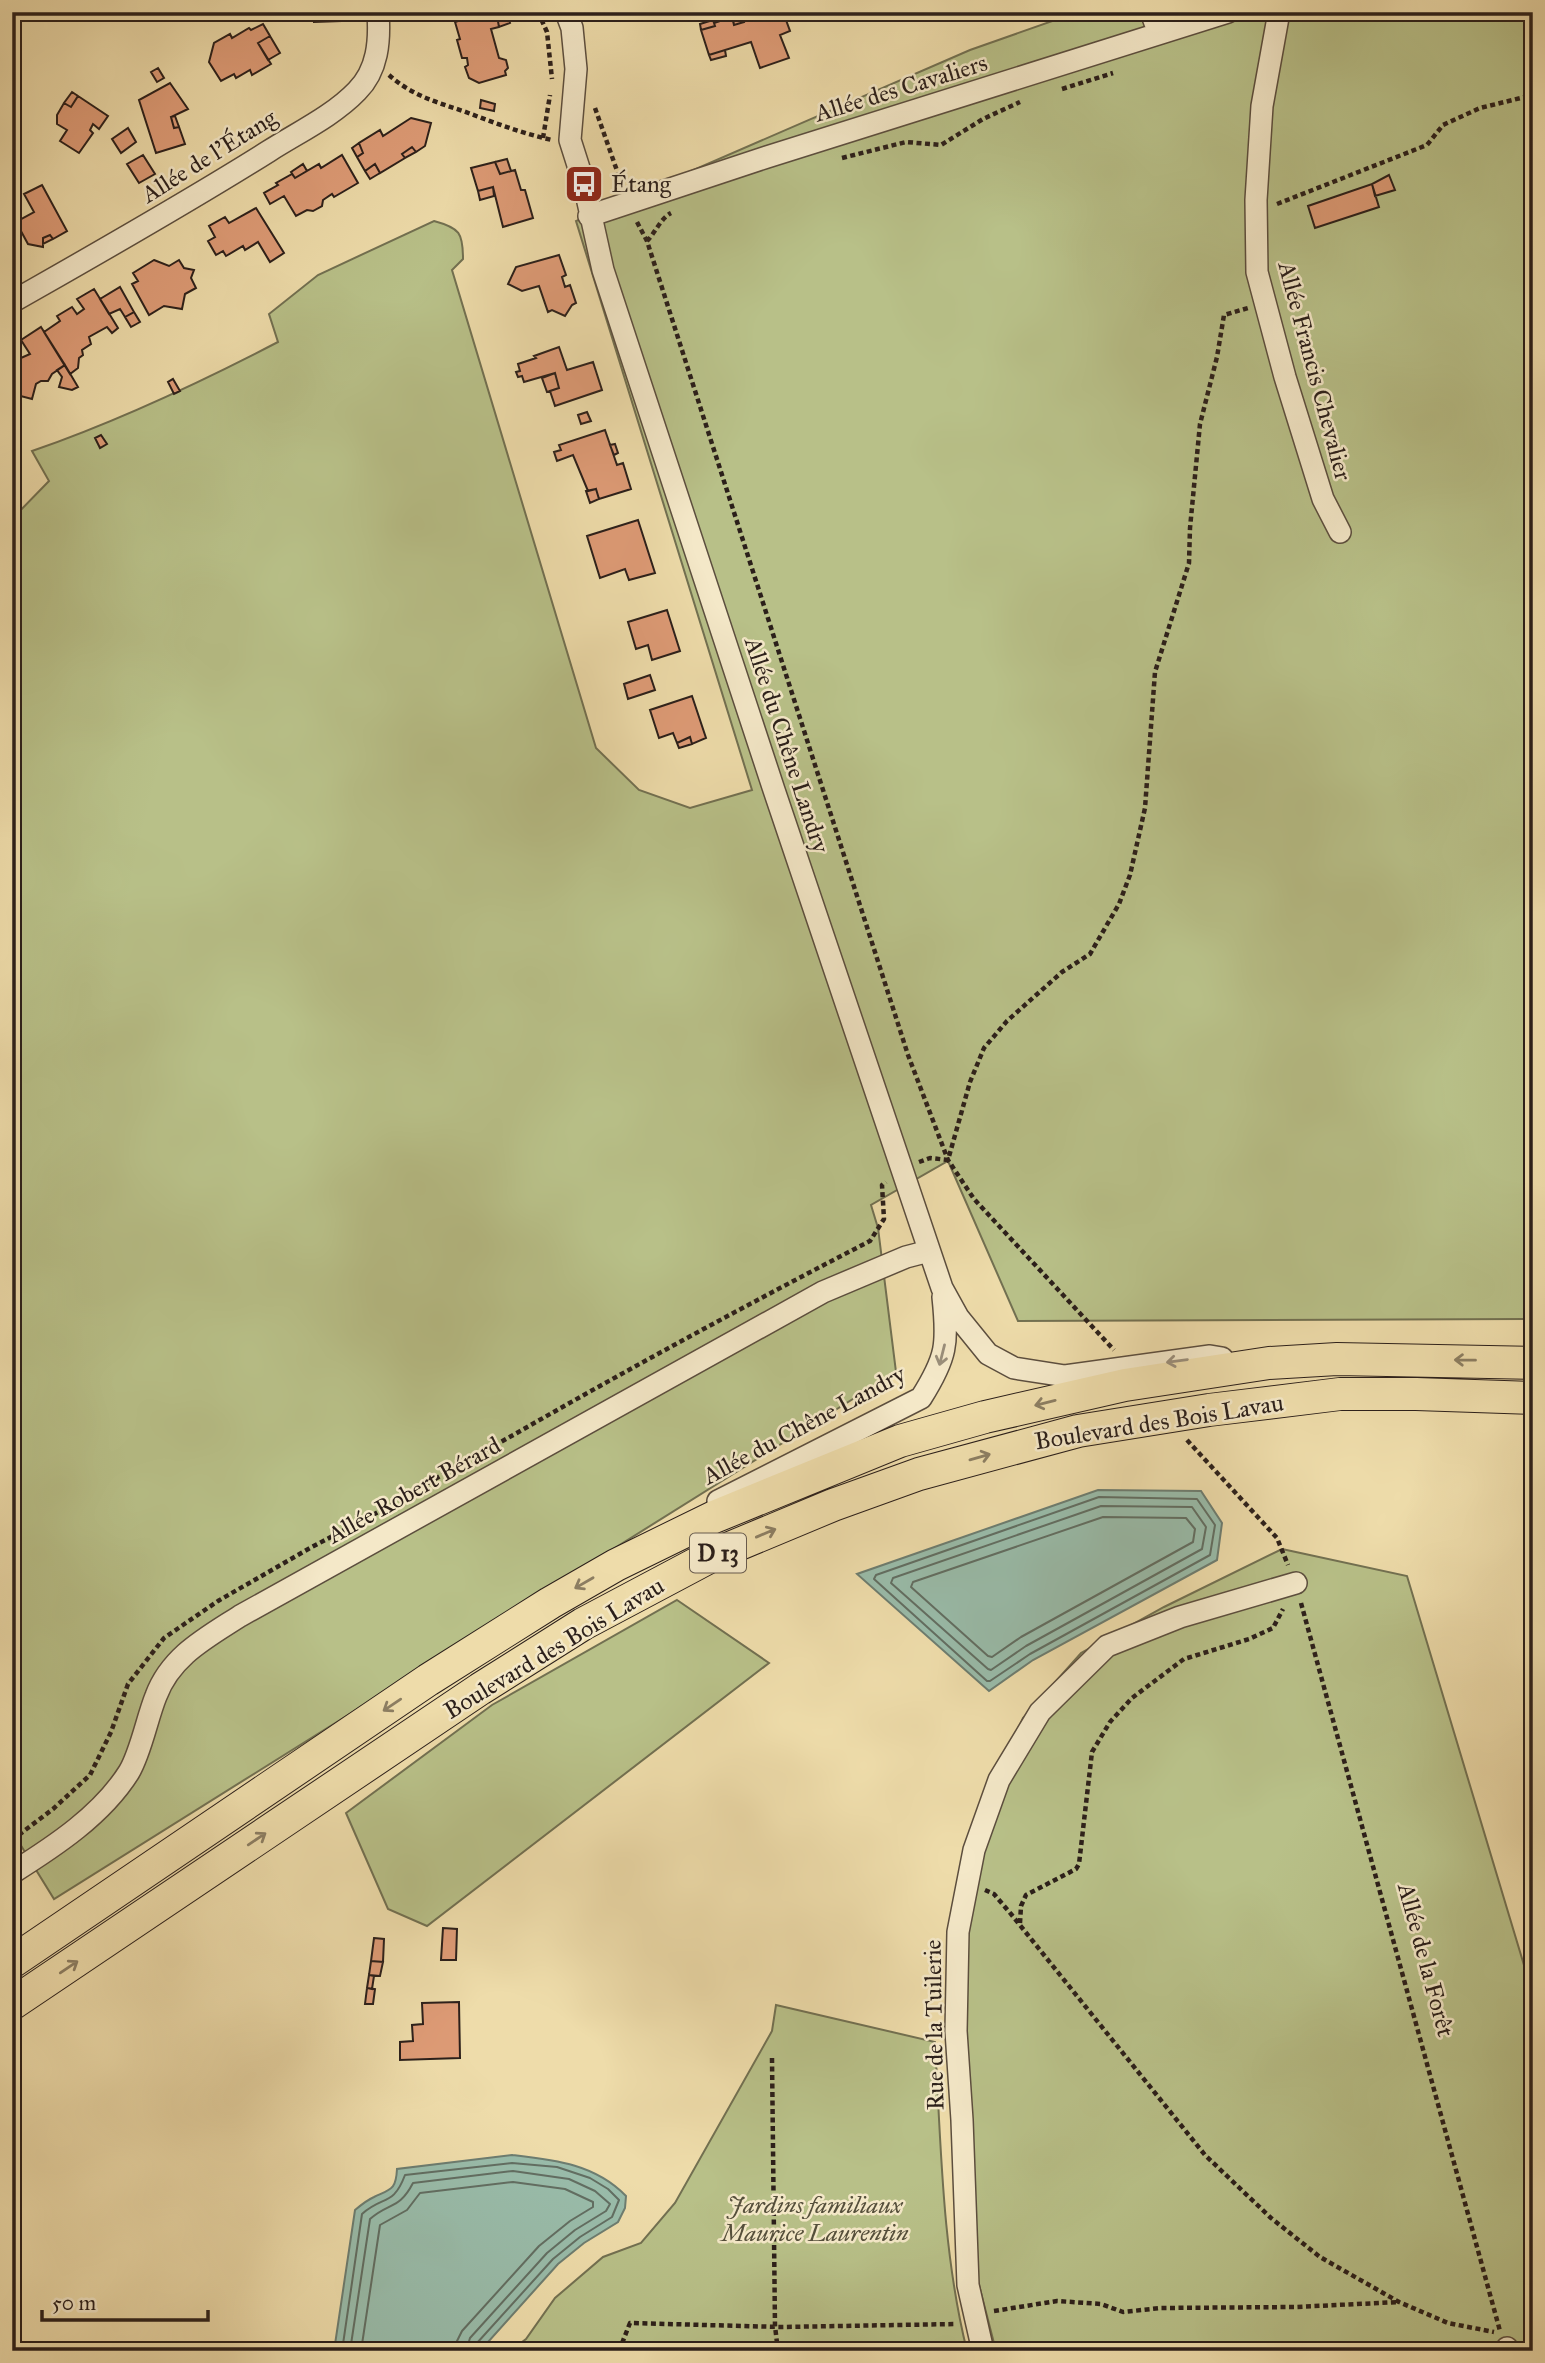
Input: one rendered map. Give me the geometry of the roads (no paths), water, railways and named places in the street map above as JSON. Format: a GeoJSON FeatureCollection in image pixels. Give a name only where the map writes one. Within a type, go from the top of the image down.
{"type":"FeatureCollection","features":[{"type":"Feature","properties":{"kind":"main road","name":"Boulevard des Bois Lavau"},"geometry":{"type":"LineString","coordinates":[[12,1962],[428,1680],[550,1603],[616,1565],[714,1517],[900,1441],[998,1414],[1125,1385],[1269,1363],[1350,1359],[1533,1363]]}},
{"type":"Feature","properties":{"kind":"main road","name":"Boulevard des Bois Lavau"},"geometry":{"type":"LineString","coordinates":[[12,2004],[468,1697],[583,1624],[713,1555],[833,1505],[919,1474],[1065,1434],[1209,1409],[1340,1394],[1533,1398]]}},
{"type":"Feature","properties":{"kind":"street","name":"Allée de l’Étang"},"geometry":{"type":"LineString","coordinates":[[12,302],[209,189],[337,107],[358,90],[375,63],[380,32],[378,12]]}},
{"type":"Feature","properties":{"kind":"street","name":"Allée du Chêne Landry"},"geometry":{"type":"LineString","coordinates":[[566,12],[572,28],[576,69],[570,140],[584,184],[603,270],[765,764],[942,1288],[958,1317],[988,1354],[1014,1368],[1065,1376],[1210,1356],[1269,1363]]}},
{"type":"Feature","properties":{"kind":"street"},"geometry":{"type":"LineString","coordinates":[[1151,12],[1155,23],[1163,32]]}},
{"type":"Feature","properties":{"kind":"street","name":"Allée des Cavaliers"},"geometry":{"type":"LineString","coordinates":[[589,216],[1228,12]]}},
{"type":"Feature","properties":{"kind":"street","name":"Allée Francis Chevalier"},"geometry":{"type":"LineString","coordinates":[[1279,12],[1262,106],[1256,212],[1257,272],[1285,377],[1323,499],[1340,532]]}},
{"type":"Feature","properties":{"kind":"street","name":"Allée Robert Bérard"},"geometry":{"type":"LineString","coordinates":[[12,1873],[47,1851],[101,1807],[130,1770],[157,1693],[184,1653],[240,1616],[824,1292],[906,1257],[929,1251]]}},
{"type":"Feature","properties":{"kind":"street","name":"Allée du Chêne Landry"},"geometry":{"type":"LineString","coordinates":[[616,1565],[664,1527],[921,1398],[937,1373],[945,1350],[942,1288]]}},
{"type":"Feature","properties":{"kind":"street","name":"Rue de la Tuilerie"},"geometry":{"type":"LineString","coordinates":[[983,2351],[968,2285],[956,2031],[958,1932],[974,1850],[999,1780],[1040,1712],[1107,1646],[1180,1617],[1296,1583]]}},
{"type":"Feature","properties":{"kind":"water"},"geometry":{"type":"Polygon","coordinates":[[[1098,1490],[1201,1491],[1222,1523],[1217,1560],[1033,1660],[989,1691],[857,1574],[1098,1490]]]}},
{"type":"Feature","properties":{"kind":"water"},"geometry":{"type":"Polygon","coordinates":[[[512,2155],[574,2165],[614,2185],[626,2196],[625,2208],[618,2222],[584,2243],[558,2264],[480,2351],[334,2351],[355,2210],[392,2188],[397,2169],[512,2155]]]}},
{"type":"Feature","properties":{"kind":"place","name":"Étang"},"geometry":{"type":"Point","coordinates":[584,184]}},
{"type":"Feature","properties":{"kind":"park label","name":"Jardins familiaux Maurice Laurentin"},"geometry":{"type":"Point","coordinates":[815,2219]}}]}
